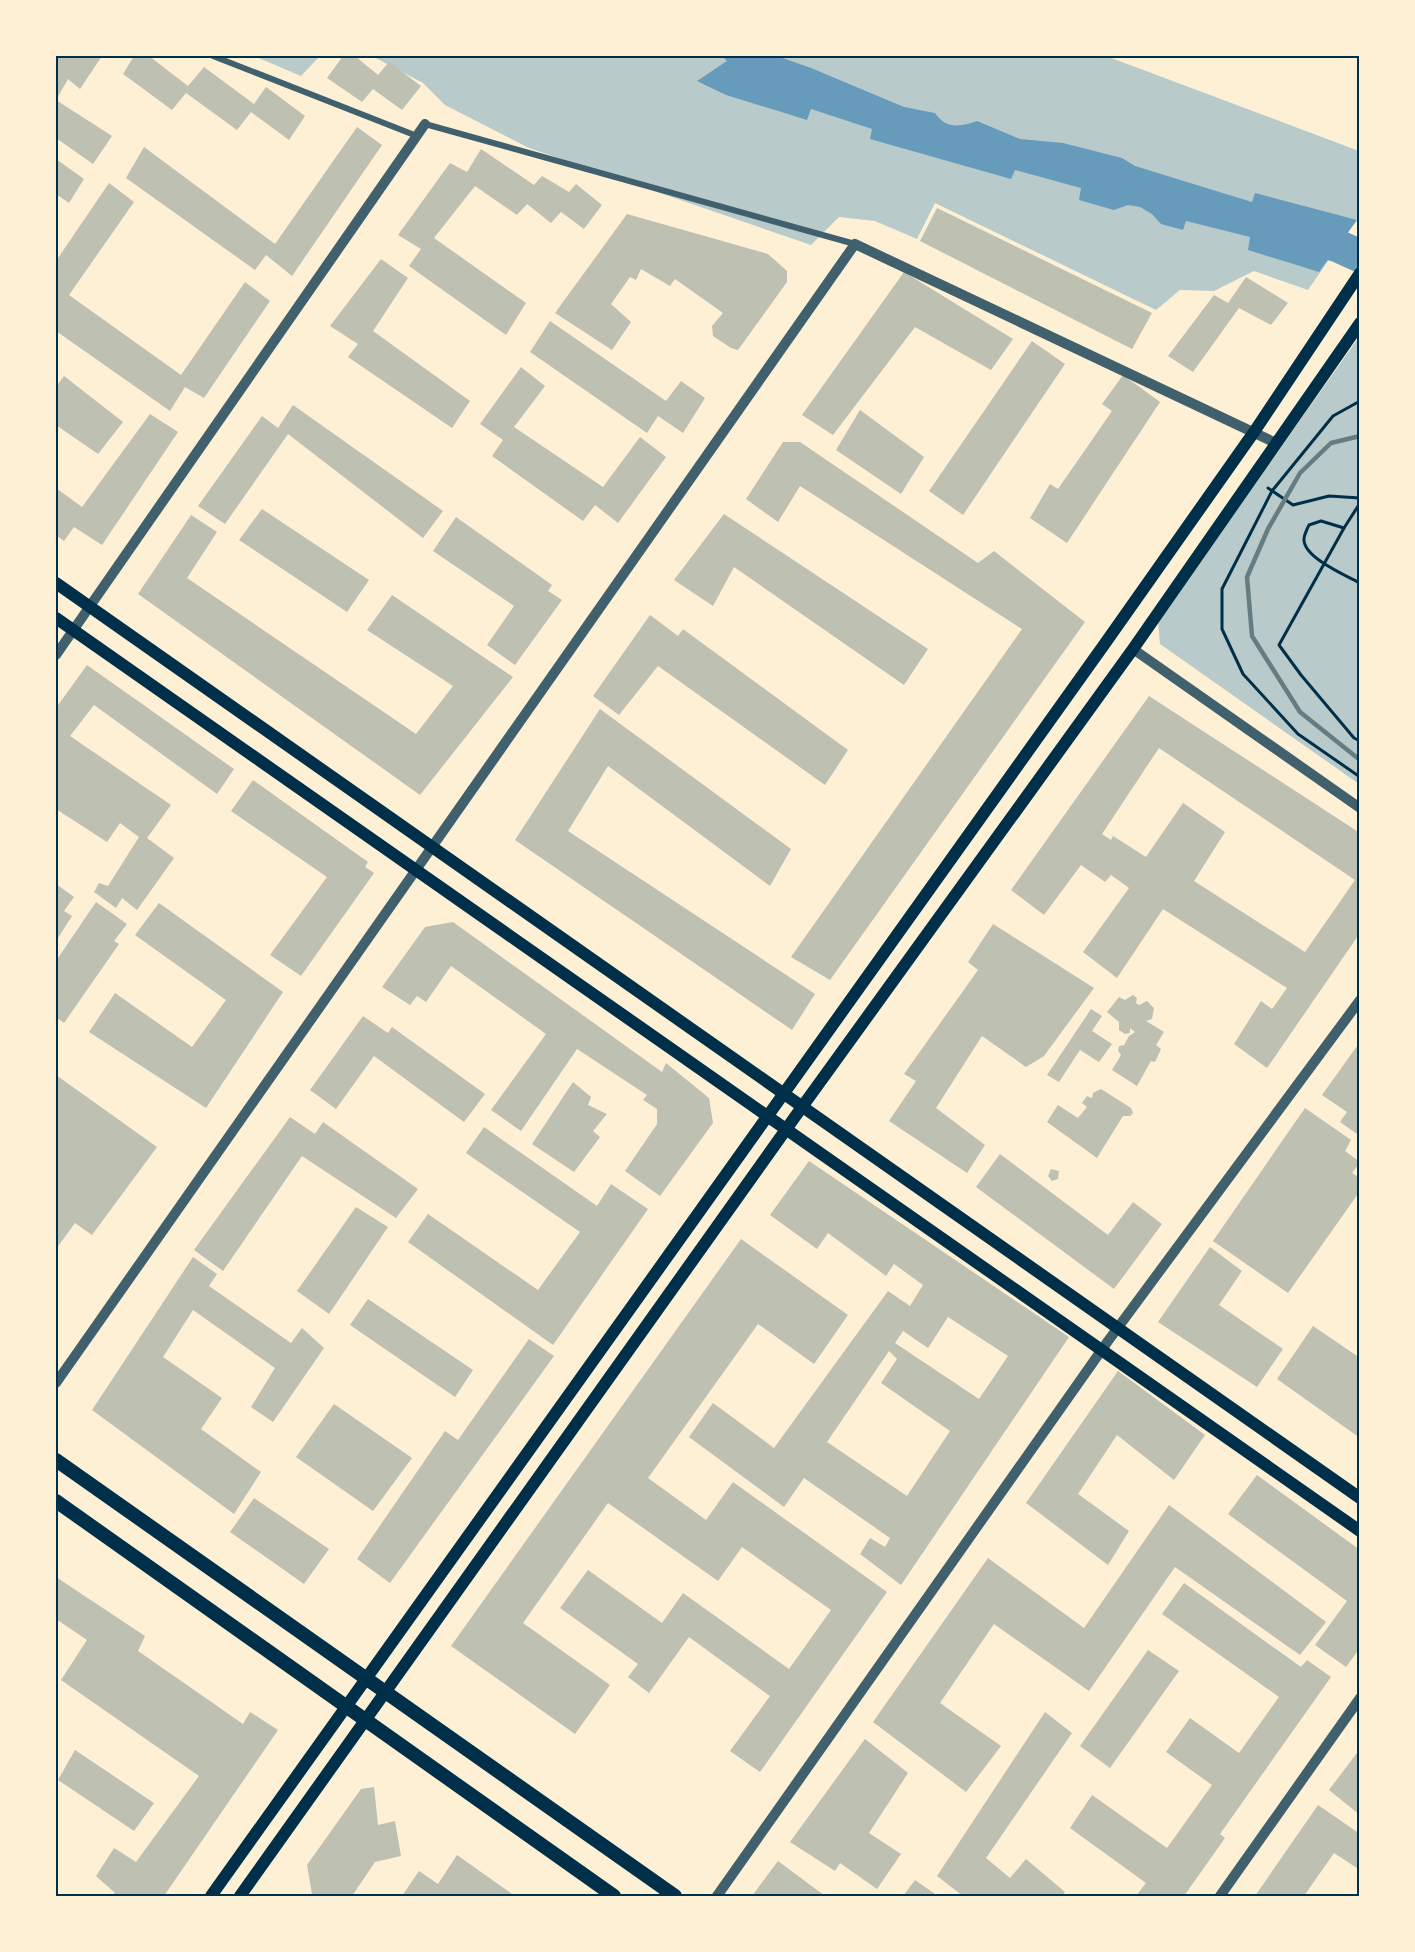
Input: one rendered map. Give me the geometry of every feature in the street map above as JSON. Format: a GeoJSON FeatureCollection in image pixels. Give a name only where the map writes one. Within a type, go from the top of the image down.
{"type":"FeatureCollection","features":[{"type":"Feature","properties":{"kind":"main road"},"geometry":{"type":"LineString","coordinates":[[211,1896],[784,1095],[1254,432],[1359,273]]}},
{"type":"Feature","properties":{"kind":"main road"},"geometry":{"type":"LineString","coordinates":[[240,1896],[802,1107],[1133,649],[1359,323]]}},
{"type":"Feature","properties":{"kind":"main road"},"geometry":{"type":"LineString","coordinates":[[56,584],[1359,1498]]}},
{"type":"Feature","properties":{"kind":"main road"},"geometry":{"type":"LineString","coordinates":[[56,618],[1359,1532]]}},
{"type":"Feature","properties":{"kind":"main road"},"geometry":{"type":"LineString","coordinates":[[56,1460],[675,1896]]}},
{"type":"Feature","properties":{"kind":"main road"},"geometry":{"type":"LineString","coordinates":[[56,1501],[614,1896]]}},
{"type":"Feature","properties":{"kind":"street"},"geometry":{"type":"LineString","coordinates":[[213,56],[417,136]]}},
{"type":"Feature","properties":{"kind":"street"},"geometry":{"type":"LineString","coordinates":[[56,655],[425,124],[855,244],[1275,443]]}},
{"type":"Feature","properties":{"kind":"street"},"geometry":{"type":"LineString","coordinates":[[56,1383],[855,244]]}},
{"type":"Feature","properties":{"kind":"street"},"geometry":{"type":"LineString","coordinates":[[1133,649],[1359,808]]}},
{"type":"Feature","properties":{"kind":"street"},"geometry":{"type":"LineString","coordinates":[[717,1896],[1102,1351],[1359,1000]]}},
{"type":"Feature","properties":{"kind":"street"},"geometry":{"type":"LineString","coordinates":[[1220,1896],[1359,1698]]}},
{"type":"Feature","properties":{"kind":"path"},"geometry":{"type":"LineString","coordinates":[[1359,400],[1333,416],[1270,489],[1222,590],[1222,629],[1243,674],[1298,734],[1359,777]]}},
{"type":"Feature","properties":{"kind":"path"},"geometry":{"type":"LineString","coordinates":[[1270,489],[1293,505],[1329,496],[1359,501],[1279,645],[1301,675],[1359,741]]}},
{"type":"Feature","properties":{"kind":"path"},"geometry":{"type":"LineString","coordinates":[[1344,528],[1321,521],[1309,525],[1304,540],[1307,551],[1324,564],[1359,583]]}},
{"type":"Feature","properties":{"kind":"shaded area"},"geometry":{"type":"Polygon","coordinates":[[[254,56],[320,56],[301,76],[254,56]]]}},
{"type":"Feature","properties":{"kind":"shaded area"},"geometry":{"type":"Polygon","coordinates":[[[372,56],[1106,56],[1359,151],[1359,216],[1308,290],[1254,271],[1214,291],[1180,290],[1156,310],[935,203],[917,239],[875,221],[839,217],[811,245],[529,148],[445,105],[423,83],[372,56]]]}},
{"type":"Feature","properties":{"kind":"shaded area"},"geometry":{"type":"Polygon","coordinates":[[[1359,337],[1359,784],[1160,644],[1158,621],[1359,337]]]}},
{"type":"Feature","properties":{"kind":"water"},"geometry":{"type":"Polygon","coordinates":[[[722,56],[777,56],[904,107],[935,113],[949,124],[965,125],[977,121],[1020,139],[1063,143],[1122,158],[1135,166],[1252,202],[1255,193],[1357,220],[1319,272],[1248,250],[1250,237],[1186,221],[1183,230],[1161,224],[1152,214],[1140,207],[1128,205],[1114,210],[1079,200],[1081,188],[1015,170],[1011,179],[870,139],[872,129],[811,109],[807,120],[726,95],[697,81],[727,61],[722,56]]]}},
{"type":"Feature","properties":{"kind":"building"},"geometry":{"type":"Polygon","coordinates":[[[56,56],[102,56],[80,89],[68,79],[56,100],[56,56]]]}},
{"type":"Feature","properties":{"kind":"building"},"geometry":{"type":"Polygon","coordinates":[[[134,56],[149,56],[188,86],[204,67],[254,104],[266,87],[305,116],[289,140],[251,112],[237,130],[186,93],[172,110],[123,74],[134,56]]]}},
{"type":"Feature","properties":{"kind":"building"},"geometry":{"type":"Polygon","coordinates":[[[343,56],[355,56],[378,75],[389,62],[421,86],[402,110],[373,89],[362,102],[327,78],[343,56]]]}},
{"type":"Feature","properties":{"kind":"building"},"geometry":{"type":"Polygon","coordinates":[[[56,100],[112,136],[93,164],[56,138],[56,100]]]}},
{"type":"Feature","properties":{"kind":"building"},"geometry":{"type":"Polygon","coordinates":[[[357,127],[382,145],[292,276],[266,255],[255,270],[126,178],[144,147],[275,244],[357,127]]]}},
{"type":"Feature","properties":{"kind":"building"},"geometry":{"type":"Polygon","coordinates":[[[481,149],[534,185],[542,176],[569,192],[576,184],[602,205],[584,229],[561,212],[551,223],[527,204],[517,215],[475,186],[434,238],[526,303],[506,335],[409,266],[421,249],[398,235],[450,163],[467,172],[481,149]]]}},
{"type":"Feature","properties":{"kind":"building"},"geometry":{"type":"Polygon","coordinates":[[[56,159],[84,179],[69,203],[56,194],[56,159]]]}},
{"type":"Feature","properties":{"kind":"building"},"geometry":{"type":"Polygon","coordinates":[[[109,183],[134,202],[69,295],[181,375],[245,282],[270,301],[204,398],[185,387],[170,411],[56,331],[56,261],[109,183]]]}},
{"type":"Feature","properties":{"kind":"building"},"geometry":{"type":"Polygon","coordinates":[[[937,208],[1152,313],[1132,349],[920,241],[937,208]]]}},
{"type":"Feature","properties":{"kind":"building"},"geometry":{"type":"Polygon","coordinates":[[[627,214],[768,254],[787,271],[787,282],[738,350],[713,336],[712,326],[723,313],[675,279],[670,286],[641,269],[636,280],[630,277],[611,304],[631,322],[612,350],[555,313],[627,214]]]}},
{"type":"Feature","properties":{"kind":"building"},"geometry":{"type":"Polygon","coordinates":[[[381,259],[408,278],[373,331],[470,401],[452,428],[348,357],[358,344],[330,326],[381,259]]]}},
{"type":"Feature","properties":{"kind":"building"},"geometry":{"type":"Polygon","coordinates":[[[904,272],[1013,339],[991,370],[915,327],[833,435],[802,415],[904,272]]]}},
{"type":"Feature","properties":{"kind":"building"},"geometry":{"type":"Polygon","coordinates":[[[1246,277],[1288,303],[1271,325],[1239,308],[1193,372],[1168,356],[1214,295],[1228,303],[1246,277]]]}},
{"type":"Feature","properties":{"kind":"building"},"geometry":{"type":"Polygon","coordinates":[[[550,321],[666,401],[681,381],[705,398],[683,433],[658,416],[647,433],[530,352],[550,321]]]}},
{"type":"Feature","properties":{"kind":"building"},"geometry":{"type":"Polygon","coordinates":[[[1032,341],[1065,364],[963,515],[929,491],[1032,341]]]}},
{"type":"Feature","properties":{"kind":"building"},"geometry":{"type":"Polygon","coordinates":[[[521,367],[545,386],[514,427],[603,487],[640,437],[666,457],[618,523],[595,505],[583,521],[492,456],[503,440],[480,424],[521,367]]]}},
{"type":"Feature","properties":{"kind":"building"},"geometry":{"type":"Polygon","coordinates":[[[1123,375],[1160,402],[1067,543],[1030,518],[1050,484],[1058,489],[1112,411],[1102,404],[1123,375]]]}},
{"type":"Feature","properties":{"kind":"building"},"geometry":{"type":"Polygon","coordinates":[[[64,376],[123,422],[98,454],[56,425],[56,387],[64,376]]]}},
{"type":"Feature","properties":{"kind":"building"},"geometry":{"type":"Polygon","coordinates":[[[293,405],[443,511],[423,538],[288,434],[225,524],[198,506],[262,416],[278,428],[293,405]]]}},
{"type":"Feature","properties":{"kind":"building"},"geometry":{"type":"Polygon","coordinates":[[[860,410],[924,457],[901,494],[836,450],[860,410]]]}},
{"type":"Feature","properties":{"kind":"building"},"geometry":{"type":"Polygon","coordinates":[[[150,414],[178,432],[102,545],[74,527],[64,541],[56,535],[56,488],[82,507],[150,414]]]}},
{"type":"Feature","properties":{"kind":"building"},"geometry":{"type":"Polygon","coordinates":[[[783,442],[800,442],[978,563],[994,551],[1085,622],[830,980],[791,957],[1022,629],[800,486],[778,522],[746,499],[783,442]]]}},
{"type":"Feature","properties":{"kind":"building"},"geometry":{"type":"Polygon","coordinates":[[[262,509],[369,580],[347,612],[239,540],[262,509]]]}},
{"type":"Feature","properties":{"kind":"building"},"geometry":{"type":"Polygon","coordinates":[[[724,514],[928,649],[904,685],[734,567],[713,606],[674,580],[724,514]]]}},
{"type":"Feature","properties":{"kind":"building"},"geometry":{"type":"Polygon","coordinates":[[[191,515],[217,532],[187,578],[416,734],[453,686],[367,630],[392,595],[513,677],[420,795],[138,594],[191,515]]]}},
{"type":"Feature","properties":{"kind":"building"},"geometry":{"type":"Polygon","coordinates":[[[456,517],[552,585],[548,591],[562,600],[515,665],[487,645],[514,606],[433,551],[456,517]]]}},
{"type":"Feature","properties":{"kind":"building"},"geometry":{"type":"Polygon","coordinates":[[[650,615],[678,636],[683,629],[848,750],[825,785],[658,666],[619,715],[593,696],[650,615]]]}},
{"type":"Feature","properties":{"kind":"building"},"geometry":{"type":"Polygon","coordinates":[[[87,665],[234,769],[217,794],[94,705],[70,736],[171,805],[147,838],[174,858],[137,910],[122,898],[116,908],[94,892],[99,883],[108,886],[139,837],[120,823],[107,842],[56,809],[56,708],[87,665]]]}},
{"type":"Feature","properties":{"kind":"building"},"geometry":{"type":"Polygon","coordinates":[[[1149,696],[1360,833],[1360,933],[1267,1068],[1234,1044],[1261,1001],[1272,1009],[1287,988],[1163,909],[1117,978],[1083,952],[1129,888],[1111,875],[1105,882],[1081,865],[1044,915],[1011,890],[1149,696]],[[1159,748],[1102,834],[1111,840],[1113,836],[1146,857],[1183,803],[1225,832],[1194,881],[1305,952],[1355,880],[1159,748]]]}},
{"type":"Feature","properties":{"kind":"building"},"geometry":{"type":"Polygon","coordinates":[[[600,709],[791,849],[770,886],[608,766],[568,831],[815,994],[792,1030],[515,840],[600,709]]]}},
{"type":"Feature","properties":{"kind":"building"},"geometry":{"type":"Polygon","coordinates":[[[253,780],[368,862],[365,867],[374,873],[301,976],[270,955],[327,877],[231,811],[253,780]]]}},
{"type":"Feature","properties":{"kind":"building"},"geometry":{"type":"Polygon","coordinates":[[[56,884],[74,897],[64,911],[72,916],[56,941],[56,884]]]}},
{"type":"Feature","properties":{"kind":"building"},"geometry":{"type":"Polygon","coordinates":[[[96,902],[127,924],[114,941],[119,944],[64,1023],[56,1017],[56,961],[96,902]]]}},
{"type":"Feature","properties":{"kind":"building"},"geometry":{"type":"Polygon","coordinates":[[[159,903],[283,992],[206,1108],[89,1032],[115,993],[192,1047],[226,1000],[135,935],[159,903]]]}},
{"type":"Feature","properties":{"kind":"building"},"geometry":{"type":"Polygon","coordinates":[[[453,922],[662,1072],[666,1063],[709,1098],[713,1123],[660,1196],[625,1171],[657,1124],[657,1109],[643,1100],[647,1095],[577,1049],[521,1131],[491,1110],[546,1034],[451,966],[426,1002],[417,996],[410,1005],[382,987],[425,927],[453,922]]]}},
{"type":"Feature","properties":{"kind":"building"},"geometry":{"type":"Polygon","coordinates":[[[993,924],[1094,988],[1044,1056],[1026,1067],[982,1036],[936,1108],[985,1145],[967,1173],[889,1121],[916,1081],[904,1074],[978,970],[968,962],[993,924]]]}},
{"type":"Feature","properties":{"kind":"building"},"geometry":{"type":"Polygon","coordinates":[[[1133,995],[1137,998],[1136,1003],[1139,1005],[1147,1001],[1154,1008],[1152,1019],[1146,1021],[1164,1032],[1156,1045],[1161,1049],[1155,1062],[1151,1061],[1137,1086],[1112,1070],[1121,1055],[1118,1051],[1119,1046],[1124,1045],[1129,1036],[1135,1032],[1130,1028],[1130,1033],[1125,1034],[1119,1030],[1119,1022],[1107,1012],[1119,997],[1125,1000],[1133,995]]]}},
{"type":"Feature","properties":{"kind":"building"},"geometry":{"type":"Polygon","coordinates":[[[1091,1009],[1102,1016],[1092,1031],[1112,1044],[1099,1062],[1080,1050],[1059,1082],[1047,1075],[1091,1009]]]}},
{"type":"Feature","properties":{"kind":"building"},"geometry":{"type":"Polygon","coordinates":[[[363,1016],[388,1033],[392,1027],[485,1094],[464,1122],[374,1056],[336,1109],[310,1090],[363,1016]]]}},
{"type":"Feature","properties":{"kind":"building"},"geometry":{"type":"Polygon","coordinates":[[[1360,1042],[1360,1136],[1340,1122],[1347,1112],[1322,1095],[1360,1042]]]}},
{"type":"Feature","properties":{"kind":"building"},"geometry":{"type":"Polygon","coordinates":[[[56,1075],[157,1147],[92,1235],[75,1223],[56,1249],[56,1075]]]}},
{"type":"Feature","properties":{"kind":"building"},"geometry":{"type":"Polygon","coordinates":[[[573,1082],[591,1097],[588,1105],[607,1114],[593,1131],[600,1137],[574,1172],[532,1144],[573,1082]]]}},
{"type":"Feature","properties":{"kind":"building"},"geometry":{"type":"Polygon","coordinates":[[[1101,1089],[1131,1108],[1133,1113],[1130,1116],[1123,1116],[1097,1158],[1047,1122],[1058,1105],[1078,1118],[1087,1107],[1082,1103],[1087,1096],[1092,1098],[1093,1093],[1101,1089]]]}},
{"type":"Feature","properties":{"kind":"building"},"geometry":{"type":"Polygon","coordinates":[[[1305,1108],[1351,1140],[1345,1151],[1360,1162],[1352,1173],[1360,1178],[1360,1191],[1288,1293],[1213,1241],[1305,1108]]]}},
{"type":"Feature","properties":{"kind":"building"},"geometry":{"type":"Polygon","coordinates":[[[290,1117],[315,1134],[323,1122],[418,1189],[396,1218],[302,1156],[223,1271],[194,1250],[290,1117]]]}},
{"type":"Feature","properties":{"kind":"building"},"geometry":{"type":"Polygon","coordinates":[[[484,1127],[597,1206],[611,1184],[648,1209],[553,1345],[408,1242],[428,1214],[538,1290],[580,1232],[466,1153],[484,1127]]]}},
{"type":"Feature","properties":{"kind":"building"},"geometry":{"type":"Polygon","coordinates":[[[1000,1154],[1108,1235],[1133,1202],[1162,1224],[1114,1289],[976,1187],[1000,1154]]]}},
{"type":"Feature","properties":{"kind":"building"},"geometry":{"type":"Polygon","coordinates":[[[809,1161],[1069,1337],[901,1585],[860,1554],[870,1538],[885,1547],[890,1538],[804,1478],[784,1507],[689,1437],[713,1403],[774,1448],[888,1291],[910,1306],[923,1285],[894,1264],[886,1276],[828,1233],[817,1249],[770,1215],[809,1161]],[[948,1317],[928,1348],[903,1331],[895,1343],[979,1399],[1008,1356],[948,1317]],[[889,1351],[827,1442],[907,1496],[950,1431],[881,1383],[897,1359],[889,1351]]]}},
{"type":"Feature","properties":{"kind":"building"},"geometry":{"type":"Polygon","coordinates":[[[1051,1169],[1059,1171],[1058,1179],[1052,1181],[1048,1176],[1051,1169]]]}},
{"type":"Feature","properties":{"kind":"building"},"geometry":{"type":"Polygon","coordinates":[[[356,1207],[388,1227],[329,1314],[297,1291],[356,1207]]]}},
{"type":"Feature","properties":{"kind":"building"},"geometry":{"type":"Polygon","coordinates":[[[741,1239],[848,1315],[814,1364],[758,1324],[648,1478],[706,1520],[733,1482],[887,1592],[760,1772],[730,1751],[770,1696],[689,1637],[649,1693],[628,1677],[638,1664],[560,1608],[588,1570],[662,1623],[683,1593],[789,1669],[831,1610],[742,1547],[718,1581],[608,1503],[523,1623],[610,1685],[575,1734],[451,1646],[741,1239]]]}},
{"type":"Feature","properties":{"kind":"building"},"geometry":{"type":"Polygon","coordinates":[[[1210,1247],[1242,1271],[1219,1305],[1283,1349],[1257,1387],[1158,1322],[1210,1247]]]}},
{"type":"Feature","properties":{"kind":"building"},"geometry":{"type":"Polygon","coordinates":[[[193,1257],[217,1274],[209,1286],[291,1343],[302,1328],[324,1348],[273,1422],[251,1407],[275,1368],[193,1310],[163,1357],[222,1398],[201,1429],[261,1472],[234,1514],[92,1410],[193,1257]]]}},
{"type":"Feature","properties":{"kind":"building"},"geometry":{"type":"Polygon","coordinates":[[[368,1299],[473,1370],[455,1397],[350,1325],[368,1299]]]}},
{"type":"Feature","properties":{"kind":"building"},"geometry":{"type":"Polygon","coordinates":[[[1313,1326],[1360,1358],[1360,1438],[1277,1379],[1313,1326]]]}},
{"type":"Feature","properties":{"kind":"building"},"geometry":{"type":"Polygon","coordinates":[[[529,1339],[554,1356],[390,1583],[357,1559],[445,1431],[458,1440],[529,1339]]]}},
{"type":"Feature","properties":{"kind":"building"},"geometry":{"type":"Polygon","coordinates":[[[1118,1371],[1205,1435],[1174,1480],[1117,1435],[1078,1494],[1129,1531],[1108,1565],[1026,1503],[1118,1371]]]}},
{"type":"Feature","properties":{"kind":"building"},"geometry":{"type":"Polygon","coordinates":[[[334,1404],[412,1458],[373,1511],[296,1457],[334,1404]]]}},
{"type":"Feature","properties":{"kind":"building"},"geometry":{"type":"Polygon","coordinates":[[[1257,1475],[1360,1550],[1360,1648],[1346,1667],[1315,1645],[1347,1601],[1228,1514],[1257,1475]]]}},
{"type":"Feature","properties":{"kind":"building"},"geometry":{"type":"Polygon","coordinates":[[[254,1498],[329,1549],[304,1584],[230,1532],[254,1498]]]}},
{"type":"Feature","properties":{"kind":"building"},"geometry":{"type":"Polygon","coordinates":[[[1169,1505],[1326,1622],[1300,1655],[1175,1567],[1089,1691],[994,1624],[940,1703],[1001,1746],[966,1792],[873,1722],[988,1558],[1084,1628],[1169,1505]]]}},
{"type":"Feature","properties":{"kind":"building"},"geometry":{"type":"Polygon","coordinates":[[[56,1577],[145,1636],[138,1651],[243,1724],[250,1712],[278,1730],[164,1896],[112,1896],[115,1893],[96,1876],[114,1848],[136,1862],[199,1776],[61,1680],[87,1640],[56,1619],[56,1577]]]}},
{"type":"Feature","properties":{"kind":"building"},"geometry":{"type":"Polygon","coordinates":[[[1184,1583],[1301,1667],[1307,1660],[1331,1677],[1220,1834],[1225,1838],[1184,1896],[1136,1896],[1146,1883],[1070,1828],[1092,1795],[1167,1848],[1212,1785],[1166,1752],[1190,1718],[1239,1753],[1279,1697],[1162,1614],[1184,1583]]]}},
{"type":"Feature","properties":{"kind":"building"},"geometry":{"type":"Polygon","coordinates":[[[1148,1650],[1179,1671],[1110,1768],[1080,1746],[1148,1650]]]}},
{"type":"Feature","properties":{"kind":"building"},"geometry":{"type":"Polygon","coordinates":[[[1045,1712],[1072,1733],[986,1858],[1010,1878],[1026,1859],[1065,1892],[1062,1896],[963,1896],[937,1876],[1045,1712]]]}},
{"type":"Feature","properties":{"kind":"building"},"geometry":{"type":"Polygon","coordinates":[[[865,1739],[908,1773],[869,1833],[901,1854],[877,1889],[840,1863],[835,1871],[790,1842],[865,1739]]]}},
{"type":"Feature","properties":{"kind":"building"},"geometry":{"type":"Polygon","coordinates":[[[1360,1749],[1360,1815],[1329,1790],[1360,1749]]]}},
{"type":"Feature","properties":{"kind":"building"},"geometry":{"type":"Polygon","coordinates":[[[75,1750],[154,1803],[134,1831],[58,1780],[75,1750]]]}},
{"type":"Feature","properties":{"kind":"building"},"geometry":{"type":"Polygon","coordinates":[[[374,1787],[378,1825],[395,1821],[401,1856],[375,1862],[352,1896],[312,1894],[307,1865],[361,1789],[374,1787]]]}},
{"type":"Feature","properties":{"kind":"building"},"geometry":{"type":"Polygon","coordinates":[[[1318,1805],[1360,1834],[1360,1870],[1334,1853],[1304,1896],[1255,1896],[1318,1805]]]}},
{"type":"Feature","properties":{"kind":"building"},"geometry":{"type":"Polygon","coordinates":[[[457,1855],[515,1896],[402,1896],[419,1871],[438,1884],[457,1855]]]}},
{"type":"Feature","properties":{"kind":"building"},"geometry":{"type":"Polygon","coordinates":[[[778,1861],[825,1896],[752,1896],[778,1861]]]}},
{"type":"Feature","properties":{"kind":"building"},"geometry":{"type":"Polygon","coordinates":[[[915,1880],[938,1896],[903,1896],[915,1880]]]}},
{"type":"Feature","properties":{"kind":"waterway"},"geometry":{"type":"LineString","coordinates":[[1296,233],[1338,246],[1360,256]]}},
{"type":"Feature","properties":{"kind":"railway"},"geometry":{"type":"LineString","coordinates":[[1360,436],[1331,443],[1300,473],[1268,529],[1247,577],[1252,636],[1300,712],[1360,760]]}}]}
